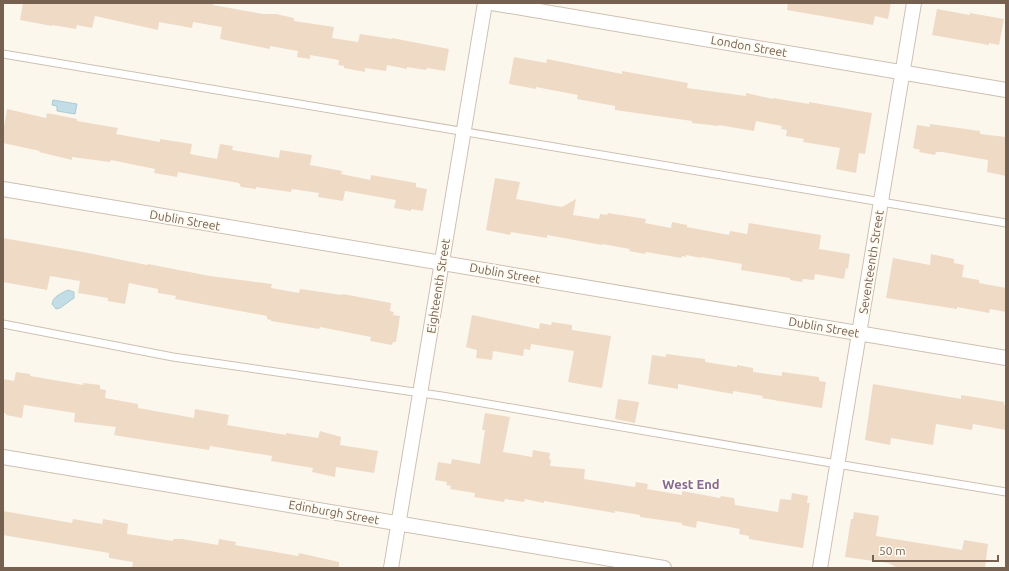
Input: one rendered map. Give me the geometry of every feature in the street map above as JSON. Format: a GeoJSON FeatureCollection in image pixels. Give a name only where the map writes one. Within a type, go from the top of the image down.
{"type":"FeatureCollection","features":[{"type":"Feature","properties":{"kind":"street","name":"Eighteenth Street"},"geometry":{"type":"LineString","coordinates":[[391,568],[485,3]]}},
{"type":"Feature","properties":{"kind":"street","name":"London Street"},"geometry":{"type":"LineString","coordinates":[[492,3],[1006,90]]}},
{"type":"Feature","properties":{"kind":"street","name":"Seventeenth Street"},"geometry":{"type":"LineString","coordinates":[[820,568],[914,3]]}},
{"type":"Feature","properties":{"kind":"street","name":"Dublin Street"},"geometry":{"type":"LineString","coordinates":[[3,189],[1006,358]]}},
{"type":"Feature","properties":{"kind":"street","name":"Edinburgh Street"},"geometry":{"type":"LineString","coordinates":[[3,457],[664,568]]}},
{"type":"Feature","properties":{"kind":"lane"},"geometry":{"type":"LineString","coordinates":[[3,54],[1006,223]]}},
{"type":"Feature","properties":{"kind":"lane"},"geometry":{"type":"LineString","coordinates":[[3,324],[173,357],[442,396],[1006,492]]}},
{"type":"Feature","properties":{"kind":"water"},"geometry":{"type":"Polygon","coordinates":[[[53,100],[77,104],[75,114],[57,111],[57,106],[52,105],[53,100]]]}},
{"type":"Feature","properties":{"kind":"water"},"geometry":{"type":"Polygon","coordinates":[[[68,290],[74,292],[74,298],[60,308],[56,309],[52,304],[54,299],[58,295],[68,290]]]}},
{"type":"Feature","properties":{"kind":"building"},"geometry":{"type":"Polygon","coordinates":[[[23,3],[213,3],[213,5],[263,14],[276,14],[294,18],[294,21],[334,27],[332,38],[358,42],[360,34],[392,38],[449,49],[445,71],[427,68],[426,70],[407,67],[407,69],[387,65],[386,71],[365,68],[365,72],[344,68],[344,66],[338,65],[339,60],[310,55],[310,59],[297,57],[298,51],[270,46],[270,49],[220,39],[222,27],[193,22],[192,28],[159,22],[158,30],[95,16],[92,28],[77,25],[76,29],[20,20],[23,3]]]}},
{"type":"Feature","properties":{"kind":"building"},"geometry":{"type":"Polygon","coordinates":[[[788,3],[891,3],[888,19],[875,16],[873,25],[787,10],[788,3]]]}},
{"type":"Feature","properties":{"kind":"building"},"geometry":{"type":"Polygon","coordinates":[[[937,9],[1004,19],[999,45],[989,43],[989,45],[932,35],[937,9]]]}},
{"type":"Feature","properties":{"kind":"building"},"geometry":{"type":"Polygon","coordinates":[[[514,57],[546,63],[547,59],[622,74],[622,71],[688,83],[687,88],[746,96],[746,93],[773,99],[809,104],[809,102],[872,113],[865,154],[859,153],[856,173],[836,169],[840,148],[803,142],[804,139],[786,136],[787,130],[781,129],[782,126],[756,121],[754,131],[719,125],[692,123],[692,121],[615,110],[615,106],[577,99],[578,95],[536,87],[536,89],[509,84],[514,57]]]}},
{"type":"Feature","properties":{"kind":"building"},"geometry":{"type":"Polygon","coordinates":[[[7,109],[46,118],[47,113],[77,119],[77,121],[118,128],[116,134],[160,142],[160,139],[192,144],[190,154],[217,159],[220,144],[233,146],[232,150],[279,158],[280,150],[312,155],[310,165],[342,171],[341,174],[370,180],[371,175],[416,183],[416,187],[427,189],[423,211],[411,209],[411,211],[394,208],[396,200],[345,191],[343,201],[318,197],[319,193],[292,189],[291,192],[256,187],[256,189],[241,187],[239,183],[178,172],[177,177],[154,173],[155,169],[111,160],[110,162],[72,157],[72,160],[39,152],[40,151],[3,143],[7,109]]]}},
{"type":"Feature","properties":{"kind":"building"},"geometry":{"type":"Polygon","coordinates":[[[930,124],[980,131],[980,134],[1006,137],[1006,176],[987,172],[988,160],[942,152],[936,152],[935,155],[919,152],[920,150],[913,148],[917,125],[930,127],[930,124]]]}},
{"type":"Feature","properties":{"kind":"building"},"geometry":{"type":"Polygon","coordinates":[[[495,178],[520,182],[516,199],[562,207],[576,199],[573,215],[599,219],[600,214],[607,215],[608,213],[646,219],[645,223],[671,228],[672,222],[687,225],[687,227],[729,235],[730,231],[747,234],[749,223],[821,235],[819,249],[850,254],[848,269],[846,268],[844,279],[815,274],[814,280],[803,279],[802,282],[790,280],[790,278],[741,270],[742,264],[701,257],[686,255],[686,257],[682,256],[681,258],[646,252],[645,254],[629,251],[630,249],[547,235],[547,238],[511,232],[510,235],[486,230],[495,178]]]}},
{"type":"Feature","properties":{"kind":"building"},"geometry":{"type":"Polygon","coordinates":[[[3,238],[210,276],[272,284],[271,288],[299,293],[300,289],[343,294],[391,303],[390,311],[394,312],[393,315],[400,316],[396,342],[393,342],[392,345],[370,341],[371,337],[320,327],[319,329],[271,321],[267,319],[267,316],[175,299],[176,296],[158,293],[158,289],[129,283],[125,304],[108,301],[108,298],[78,293],[80,281],[50,276],[47,290],[3,282],[3,238]]]}},
{"type":"Feature","properties":{"kind":"building"},"geometry":{"type":"Polygon","coordinates":[[[931,254],[954,259],[954,263],[964,265],[962,277],[979,280],[979,283],[1006,288],[1006,312],[990,309],[989,313],[957,307],[957,309],[886,298],[893,258],[930,265],[931,254]]]}},
{"type":"Feature","properties":{"kind":"building"},"geometry":{"type":"Polygon","coordinates":[[[472,315],[539,329],[540,323],[551,325],[552,322],[572,325],[572,330],[611,336],[602,388],[568,382],[574,351],[531,344],[530,350],[524,349],[523,356],[493,351],[492,360],[476,358],[477,350],[466,347],[472,315]]]}},
{"type":"Feature","properties":{"kind":"building"},"geometry":{"type":"Polygon","coordinates":[[[666,354],[705,359],[705,362],[753,368],[753,372],[782,376],[782,372],[819,377],[819,381],[826,382],[822,408],[762,398],[763,396],[733,391],[733,394],[678,384],[678,389],[648,384],[652,355],[666,357],[666,354]]]}},
{"type":"Feature","properties":{"kind":"building"},"geometry":{"type":"Polygon","coordinates":[[[16,372],[30,374],[30,376],[83,385],[83,383],[100,385],[100,389],[106,390],[105,398],[138,404],[138,408],[194,418],[195,409],[229,415],[227,425],[286,435],[286,433],[318,438],[320,431],[341,437],[340,445],[378,451],[374,473],[336,467],[335,477],[312,472],[313,468],[271,461],[272,456],[210,446],[209,450],[114,435],[116,427],[74,422],[75,413],[24,405],[22,418],[6,415],[6,413],[3,413],[3,379],[14,381],[16,372]]]}},
{"type":"Feature","properties":{"kind":"building"},"geometry":{"type":"Polygon","coordinates":[[[873,384],[961,399],[961,395],[1004,402],[1004,405],[1006,406],[1006,430],[973,424],[972,430],[936,424],[933,445],[891,438],[890,445],[865,440],[873,384]]]}},
{"type":"Feature","properties":{"kind":"building"},"geometry":{"type":"Polygon","coordinates":[[[618,399],[639,402],[635,423],[615,419],[618,399]]]}},
{"type":"Feature","properties":{"kind":"building"},"geometry":{"type":"Polygon","coordinates":[[[485,413],[510,417],[503,452],[532,457],[533,450],[550,453],[550,466],[585,469],[584,479],[635,487],[636,482],[648,484],[647,489],[682,495],[682,491],[720,498],[721,496],[734,498],[735,505],[778,512],[780,499],[791,500],[792,493],[808,496],[807,503],[810,503],[803,548],[749,539],[749,536],[739,534],[740,529],[697,521],[696,528],[682,525],[682,523],[640,517],[640,515],[615,511],[615,513],[544,501],[544,503],[525,499],[524,502],[505,499],[504,502],[474,497],[475,493],[450,489],[451,486],[446,485],[447,482],[435,480],[438,462],[451,464],[452,459],[480,464],[485,430],[482,430],[485,413]]]}},
{"type":"Feature","properties":{"kind":"building"},"geometry":{"type":"Polygon","coordinates":[[[3,511],[72,523],[73,519],[102,524],[103,519],[128,524],[127,534],[173,541],[173,539],[182,539],[218,545],[219,539],[236,542],[235,545],[298,556],[299,553],[339,562],[339,568],[132,568],[133,562],[109,558],[109,553],[3,535],[3,511]]]}},
{"type":"Feature","properties":{"kind":"building"},"geometry":{"type":"Polygon","coordinates":[[[854,512],[879,516],[876,536],[962,550],[964,540],[988,544],[985,568],[896,567],[888,563],[845,557],[851,519],[853,519],[854,512]]]}},
{"type":"Feature","properties":{"kind":"district","name":"West End"},"geometry":{"type":"Point","coordinates":[691,484]}}]}
